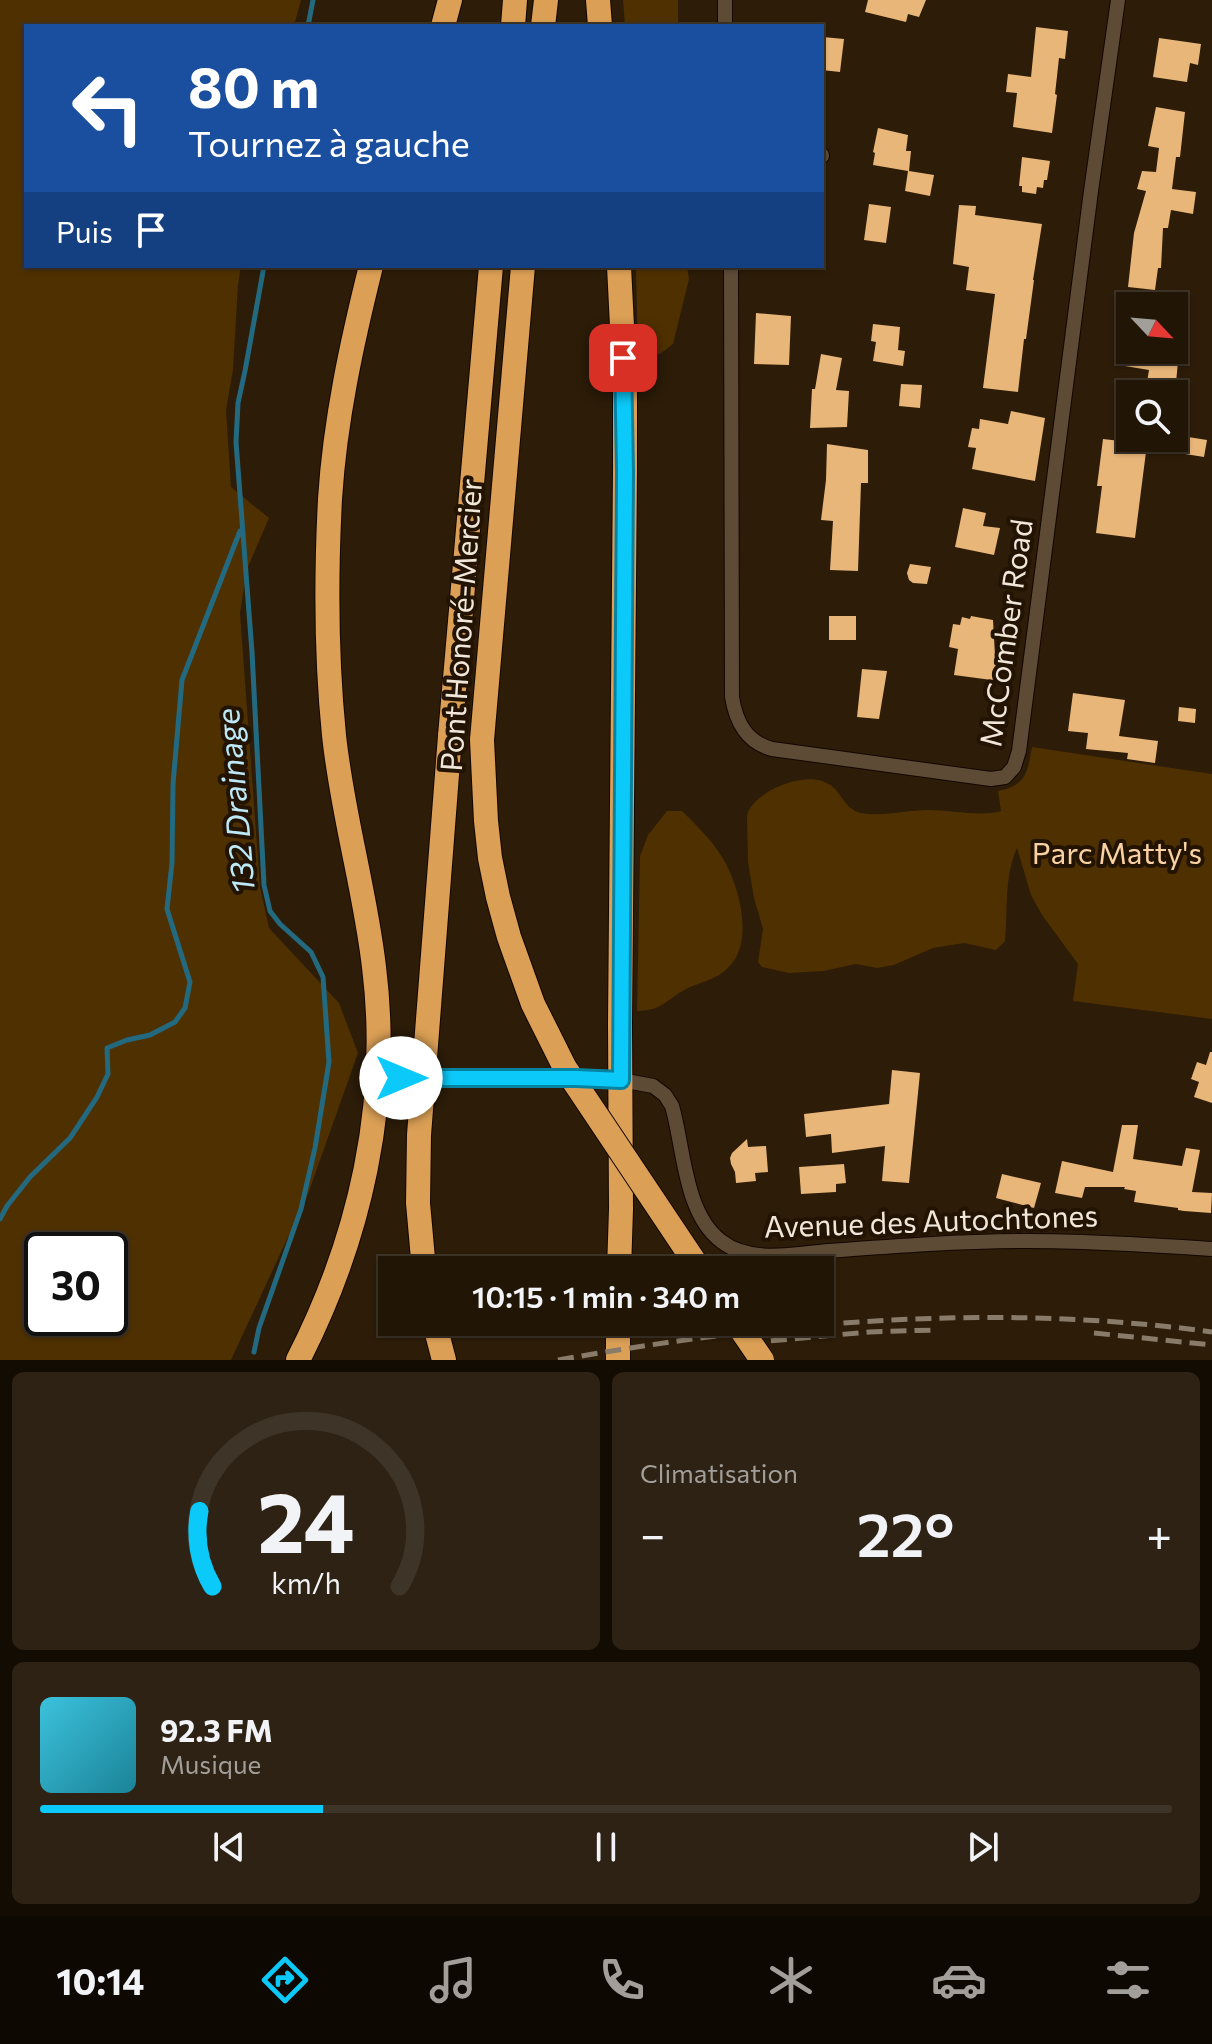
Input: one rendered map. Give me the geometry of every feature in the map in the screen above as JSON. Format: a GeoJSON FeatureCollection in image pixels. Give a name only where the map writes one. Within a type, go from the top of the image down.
{"type":"FeatureCollection","features":[{"type":"Feature","properties":{"kind":"highway"},"geometry":{"type":"LineString","coordinates":[[444,24],[450,0]]}},
{"type":"Feature","properties":{"kind":"highway"},"geometry":{"type":"LineString","coordinates":[[513,24],[515,0]]}},
{"type":"Feature","properties":{"kind":"highway"},"geometry":{"type":"LineString","coordinates":[[543,24],[546,0]]}},
{"type":"Feature","properties":{"kind":"highway"},"geometry":{"type":"LineString","coordinates":[[598,0],[600,24]]}},
{"type":"Feature","properties":{"kind":"highway"},"geometry":{"type":"LineString","coordinates":[[298,1360],[334,1279],[353,1225],[374,1123],[378,1079],[378,1009],[374,967],[338,764],[330,689],[329,619],[330,498],[334,459],[345,383],[371,268]]}},
{"type":"Feature","properties":{"kind":"highway","name":"Pont Honoré-Mercier"},"geometry":{"type":"LineString","coordinates":[[423,1256],[418,1203],[419,1135],[491,268]]}},
{"type":"Feature","properties":{"kind":"highway","name":"Pont Honoré-Mercier"},"geometry":{"type":"LineString","coordinates":[[523,268],[482,740],[486,821],[493,871],[509,937],[533,1004],[565,1068],[691,1256]]}},
{"type":"Feature","properties":{"kind":"highway"},"geometry":{"type":"LineString","coordinates":[[619,268],[625,387],[619,1256]]}},
{"type":"Feature","properties":{"kind":"highway"},"geometry":{"type":"LineString","coordinates":[[438,1336],[444,1360]]}},
{"type":"Feature","properties":{"kind":"highway"},"geometry":{"type":"LineString","coordinates":[[618,1336],[618,1360]]}},
{"type":"Feature","properties":{"kind":"highway"},"geometry":{"type":"LineString","coordinates":[[746,1336],[762,1360]]}},
{"type":"Feature","properties":{"kind":"street"},"geometry":{"type":"LineString","coordinates":[[725,0],[725,24]]}},
{"type":"Feature","properties":{"kind":"street","name":"McComber Road"},"geometry":{"type":"LineString","coordinates":[[731,268],[732,697],[740,726],[755,742],[772,749],[991,779],[1005,777],[1014,767],[1019,751],[1118,0]]}},
{"type":"Feature","properties":{"kind":"street","name":"Avenue des Autochtones"},"geometry":{"type":"LineString","coordinates":[[378,1079],[576,1078],[621,1080],[653,1086],[668,1100],[675,1116],[692,1197],[698,1211],[712,1233],[742,1252],[768,1255],[914,1244],[1029,1241],[1212,1249]]}},
{"type":"Feature","properties":{"kind":"green space"},"geometry":{"type":"Polygon","coordinates":[[[0,0],[301,0],[295,24],[24,24],[24,268],[241,268],[233,370],[226,410],[231,487],[269,518],[247,569],[240,613],[260,887],[269,928],[339,1003],[358,1053],[308,1194],[231,1360],[0,1360],[0,0]]]}},
{"type":"Feature","properties":{"kind":"green space"},"geometry":{"type":"Polygon","coordinates":[[[623,0],[678,0],[678,24],[625,24],[623,0]]]}},
{"type":"Feature","properties":{"kind":"green space"},"geometry":{"type":"Polygon","coordinates":[[[636,268],[687,268],[689,279],[673,344],[660,354],[638,356],[636,268]]]}},
{"type":"Feature","properties":{"kind":"green space","name":"Parc Matty's"},"geometry":{"type":"Polygon","coordinates":[[[1032,747],[1212,774],[1212,1019],[1073,1001],[1078,964],[1031,895],[1017,848],[1008,882],[1005,941],[996,950],[964,943],[933,948],[894,965],[877,968],[856,964],[824,971],[789,973],[762,967],[758,962],[763,929],[748,862],[747,816],[760,798],[786,784],[811,779],[827,783],[849,806],[861,813],[928,810],[992,813],[1001,811],[998,791],[1015,785],[1024,776],[1032,747]]]}},
{"type":"Feature","properties":{"kind":"green space"},"geometry":{"type":"Polygon","coordinates":[[[667,811],[682,811],[722,857],[738,894],[742,938],[733,962],[722,973],[686,989],[658,1007],[637,1011],[640,856],[648,835],[667,811]]]}},
{"type":"Feature","properties":{"kind":"building"},"geometry":{"type":"Polygon","coordinates":[[[868,0],[926,0],[919,17],[908,14],[906,22],[865,12],[868,0]]]}},
{"type":"Feature","properties":{"kind":"building"},"geometry":{"type":"Polygon","coordinates":[[[1036,27],[1068,31],[1065,59],[1059,58],[1052,133],[1013,127],[1017,93],[1006,92],[1008,74],[1031,77],[1036,27]]]}},
{"type":"Feature","properties":{"kind":"building"},"geometry":{"type":"Polygon","coordinates":[[[824,37],[844,39],[840,72],[824,70],[824,37]]]}},
{"type":"Feature","properties":{"kind":"building"},"geometry":{"type":"Polygon","coordinates":[[[1159,38],[1201,44],[1198,65],[1190,63],[1187,82],[1153,77],[1159,38]]]}},
{"type":"Feature","properties":{"kind":"building"},"geometry":{"type":"Polygon","coordinates":[[[1156,107],[1185,112],[1180,157],[1176,157],[1172,189],[1196,192],[1193,214],[1171,210],[1168,228],[1163,228],[1161,268],[1158,268],[1155,290],[1128,287],[1134,233],[1146,191],[1137,189],[1142,171],[1156,172],[1159,148],[1148,146],[1156,107]]]}},
{"type":"Feature","properties":{"kind":"building"},"geometry":{"type":"Polygon","coordinates":[[[878,128],[908,135],[906,151],[911,151],[909,171],[934,175],[930,196],[905,191],[908,171],[873,165],[878,128]]]}},
{"type":"Feature","properties":{"kind":"building"},"geometry":{"type":"Polygon","coordinates":[[[1022,157],[1050,161],[1047,180],[1044,180],[1043,188],[1037,187],[1036,194],[1022,192],[1022,186],[1019,186],[1022,157]]]}},
{"type":"Feature","properties":{"kind":"building"},"geometry":{"type":"Polygon","coordinates":[[[869,204],[891,207],[886,243],[864,240],[869,204]]]}},
{"type":"Feature","properties":{"kind":"building"},"geometry":{"type":"Polygon","coordinates":[[[959,205],[976,206],[975,215],[1042,224],[1018,392],[983,388],[995,294],[966,290],[969,267],[953,264],[959,205]]]}},
{"type":"Feature","properties":{"kind":"building"},"geometry":{"type":"Polygon","coordinates":[[[756,313],[791,316],[789,365],[754,364],[756,313]]]}},
{"type":"Feature","properties":{"kind":"building"},"geometry":{"type":"Polygon","coordinates":[[[873,324],[900,327],[898,350],[905,351],[903,366],[873,361],[876,342],[871,341],[873,324]]]}},
{"type":"Feature","properties":{"kind":"building"},"geometry":{"type":"Polygon","coordinates":[[[821,354],[842,358],[836,390],[849,391],[847,427],[810,428],[812,389],[815,389],[821,354]]]}},
{"type":"Feature","properties":{"kind":"building"},"geometry":{"type":"Polygon","coordinates":[[[1178,364],[1176,380],[1147,380],[1149,370],[1125,366],[1178,364]]]}},
{"type":"Feature","properties":{"kind":"building"},"geometry":{"type":"Polygon","coordinates":[[[901,384],[922,385],[920,408],[899,406],[901,384]]]}},
{"type":"Feature","properties":{"kind":"building"},"geometry":{"type":"Polygon","coordinates":[[[1011,411],[1045,418],[1035,481],[972,469],[976,448],[968,447],[972,428],[979,429],[980,419],[1008,424],[1011,411]]]}},
{"type":"Feature","properties":{"kind":"building"},"geometry":{"type":"Polygon","coordinates":[[[1188,437],[1207,440],[1204,457],[1179,453],[1188,452],[1188,437]]]}},
{"type":"Feature","properties":{"kind":"building"},"geometry":{"type":"Polygon","coordinates":[[[1103,439],[1116,440],[1116,452],[1146,452],[1135,538],[1096,533],[1102,486],[1097,486],[1103,439]]]}},
{"type":"Feature","properties":{"kind":"building"},"geometry":{"type":"Polygon","coordinates":[[[827,444],[868,450],[868,483],[861,483],[858,571],[830,570],[833,521],[821,520],[827,444]]]}},
{"type":"Feature","properties":{"kind":"building"},"geometry":{"type":"Polygon","coordinates":[[[963,508],[986,513],[983,526],[1000,528],[994,555],[955,547],[963,508]]]}},
{"type":"Feature","properties":{"kind":"building"},"geometry":{"type":"Polygon","coordinates":[[[910,564],[931,567],[927,584],[909,580],[907,573],[910,564]]]}},
{"type":"Feature","properties":{"kind":"building"},"geometry":{"type":"Polygon","coordinates":[[[829,616],[856,616],[856,640],[829,640],[829,616]]]}},
{"type":"Feature","properties":{"kind":"building"},"geometry":{"type":"Polygon","coordinates":[[[971,616],[993,620],[995,656],[1001,655],[999,681],[954,675],[958,649],[949,647],[953,624],[960,625],[962,617],[970,619],[971,616]]]}},
{"type":"Feature","properties":{"kind":"building"},"geometry":{"type":"Polygon","coordinates":[[[862,669],[887,671],[879,719],[857,717],[862,669]]]}},
{"type":"Feature","properties":{"kind":"building"},"geometry":{"type":"Polygon","coordinates":[[[1073,693],[1125,700],[1119,736],[1158,741],[1155,763],[1127,759],[1128,753],[1086,749],[1088,733],[1068,731],[1073,693]]]}},
{"type":"Feature","properties":{"kind":"building"},"geometry":{"type":"Polygon","coordinates":[[[1179,707],[1196,709],[1195,723],[1178,721],[1179,707]]]}},
{"type":"Feature","properties":{"kind":"building"},"geometry":{"type":"Polygon","coordinates":[[[1210,1052],[1212,1103],[1194,1097],[1199,1082],[1191,1079],[1197,1062],[1206,1065],[1210,1052]]]}},
{"type":"Feature","properties":{"kind":"building"},"geometry":{"type":"Polygon","coordinates":[[[892,1070],[920,1073],[909,1183],[882,1181],[885,1146],[832,1153],[831,1134],[806,1137],[804,1114],[889,1104],[892,1070]]]}},
{"type":"Feature","properties":{"kind":"building"},"geometry":{"type":"Polygon","coordinates":[[[1122,1125],[1138,1125],[1133,1159],[1182,1166],[1186,1148],[1200,1150],[1192,1192],[1212,1193],[1211,1213],[1134,1202],[1136,1191],[1125,1187],[1085,1187],[1082,1198],[1055,1193],[1062,1161],[1113,1172],[1122,1125]]]}},
{"type":"Feature","properties":{"kind":"building"},"geometry":{"type":"Polygon","coordinates":[[[747,1139],[748,1147],[766,1146],[768,1172],[755,1173],[756,1181],[736,1183],[730,1158],[747,1139]]]}},
{"type":"Feature","properties":{"kind":"building"},"geometry":{"type":"Polygon","coordinates":[[[844,1164],[846,1183],[836,1184],[836,1192],[801,1194],[799,1167],[844,1164]]]}},
{"type":"Feature","properties":{"kind":"building"},"geometry":{"type":"Polygon","coordinates":[[[1002,1174],[1041,1183],[1034,1208],[996,1198],[1002,1174]]]}},
{"type":"Feature","properties":{"kind":"waterway","name":"132 Drainage"},"geometry":{"type":"LineString","coordinates":[[308,24],[313,0]]}},
{"type":"Feature","properties":{"kind":"waterway","name":"132 Drainage"},"geometry":{"type":"LineString","coordinates":[[254,1352],[259,1328],[301,1209],[329,1062],[323,977],[311,952],[270,911],[264,885],[252,652],[236,442],[238,403],[264,268]]}},
{"type":"Feature","properties":{"kind":"waterway"},"geometry":{"type":"LineString","coordinates":[[0,1219],[30,1177],[70,1138],[97,1097],[108,1074],[107,1048],[150,1035],[175,1022],[185,1008],[190,982],[167,909],[182,680],[240,531]]}},
{"type":"Feature","properties":{"kind":"railway"},"geometry":{"type":"LineString","coordinates":[[558,1360],[721,1335],[884,1320],[1048,1318],[1212,1332]]}},
{"type":"Feature","properties":{"kind":"railway"},"geometry":{"type":"LineString","coordinates":[[747,1343],[869,1332],[935,1330]]}},
{"type":"Feature","properties":{"kind":"railway"},"geometry":{"type":"LineString","coordinates":[[1094,1333],[1212,1345]]}},
{"type":"Feature","properties":{"kind":"route"},"geometry":{"type":"LineString","coordinates":[[401,1078],[621,1080],[623,358]]}}]}
